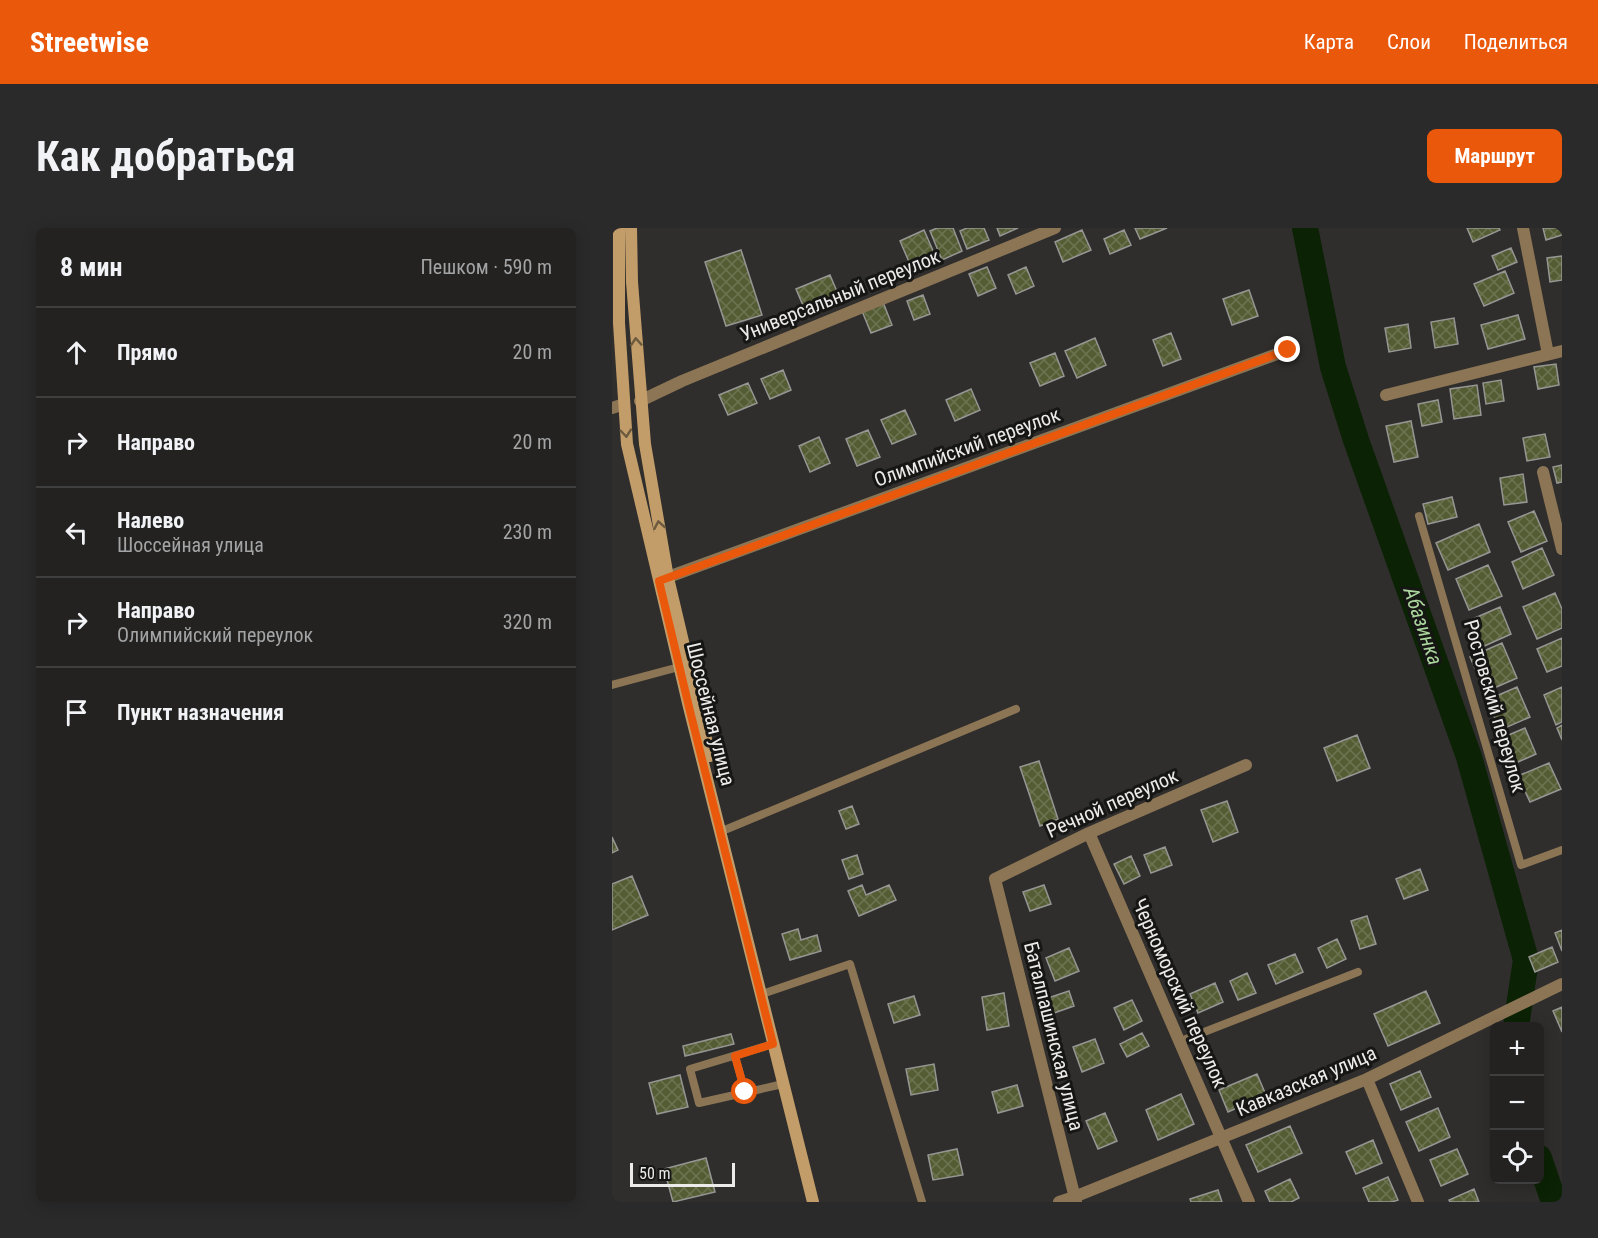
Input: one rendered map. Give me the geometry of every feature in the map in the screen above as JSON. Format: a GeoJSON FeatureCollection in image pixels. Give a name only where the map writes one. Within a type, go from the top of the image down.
{"type":"FeatureCollection","features":[{"type":"Feature","properties":{"kind":"main road","name":"Шоссейная улица"},"geometry":{"type":"LineString","coordinates":[[619,228],[618,406],[664,579],[727,829],[765,993],[820,1202]]}},
{"type":"Feature","properties":{"kind":"main road","name":"Шоссейная улица"},"geometry":{"type":"LineString","coordinates":[[631,228],[632,282],[640,401],[664,579],[679,667],[813,1202]]}},
{"type":"Feature","properties":{"kind":"street","name":"Универсальный переулок"},"geometry":{"type":"LineString","coordinates":[[640,401],[682,381],[1055,228]]}},
{"type":"Feature","properties":{"kind":"street"},"geometry":{"type":"LineString","coordinates":[[1523,228],[1548,354]]}},
{"type":"Feature","properties":{"kind":"street","name":"Олимпийский переулок"},"geometry":{"type":"LineString","coordinates":[[664,579],[1288,350]]}},
{"type":"Feature","properties":{"kind":"street"},"geometry":{"type":"LineString","coordinates":[[1386,395],[1562,351]]}},
{"type":"Feature","properties":{"kind":"street"},"geometry":{"type":"LineString","coordinates":[[1543,472],[1562,549]]}},
{"type":"Feature","properties":{"kind":"street","name":"Речной переулок"},"geometry":{"type":"LineString","coordinates":[[995,879],[1089,833],[1246,765]]}},
{"type":"Feature","properties":{"kind":"street","name":"Черноморский переулок"},"geometry":{"type":"LineString","coordinates":[[1089,833],[1250,1202]]}},
{"type":"Feature","properties":{"kind":"street","name":"Баталпашинская улица"},"geometry":{"type":"LineString","coordinates":[[995,879],[1075,1199]]}},
{"type":"Feature","properties":{"kind":"street","name":"Кавказская улица"},"geometry":{"type":"LineString","coordinates":[[1059,1202],[1075,1199],[1367,1078],[1562,984]]}},
{"type":"Feature","properties":{"kind":"street"},"geometry":{"type":"LineString","coordinates":[[1367,1078],[1418,1202]]}},
{"type":"Feature","properties":{"kind":"lane","name":"Ростовский переулок"},"geometry":{"type":"LineString","coordinates":[[1419,516],[1521,865],[1562,849]]}},
{"type":"Feature","properties":{"kind":"lane"},"geometry":{"type":"LineString","coordinates":[[612,685],[679,667]]}},
{"type":"Feature","properties":{"kind":"lane"},"geometry":{"type":"LineString","coordinates":[[727,829],[1016,709]]}},
{"type":"Feature","properties":{"kind":"lane"},"geometry":{"type":"LineString","coordinates":[[765,993],[850,964],[922,1202]]}},
{"type":"Feature","properties":{"kind":"lane"},"geometry":{"type":"LineString","coordinates":[[1180,1041],[1358,972]]}},
{"type":"Feature","properties":{"kind":"lane"},"geometry":{"type":"LineString","coordinates":[[773,1044],[690,1069],[699,1103],[783,1084]]}},
{"type":"Feature","properties":{"kind":"lane"},"geometry":{"type":"LineString","coordinates":[[735,1056],[745,1092]]}},
{"type":"Feature","properties":{"kind":"building"},"geometry":{"type":"Polygon","coordinates":[[[937,228],[953,228],[962,251],[942,260],[930,231],[937,228]]]}},
{"type":"Feature","properties":{"kind":"building"},"geometry":{"type":"Polygon","coordinates":[[[967,228],[984,228],[989,240],[967,249],[960,231],[967,228]]]}},
{"type":"Feature","properties":{"kind":"building"},"geometry":{"type":"Polygon","coordinates":[[[997,228],[1018,228],[1000,236],[997,228]]]}},
{"type":"Feature","properties":{"kind":"building"},"geometry":{"type":"Polygon","coordinates":[[[1135,228],[1167,228],[1140,239],[1135,228]]]}},
{"type":"Feature","properties":{"kind":"building"},"geometry":{"type":"Polygon","coordinates":[[[1467,228],[1499,228],[1500,230],[1473,242],[1467,228]]]}},
{"type":"Feature","properties":{"kind":"building"},"geometry":{"type":"Polygon","coordinates":[[[1543,228],[1562,228],[1562,235],[1546,240],[1543,228]]]}},
{"type":"Feature","properties":{"kind":"building"},"geometry":{"type":"Polygon","coordinates":[[[924,230],[937,260],[913,271],[900,241],[924,230]]]}},
{"type":"Feature","properties":{"kind":"building"},"geometry":{"type":"Polygon","coordinates":[[[1082,230],[1091,250],[1063,262],[1055,242],[1082,230]]]}},
{"type":"Feature","properties":{"kind":"building"},"geometry":{"type":"Polygon","coordinates":[[[1124,230],[1131,245],[1110,254],[1104,239],[1124,230]]]}},
{"type":"Feature","properties":{"kind":"building"},"geometry":{"type":"Polygon","coordinates":[[[1511,248],[1517,262],[1498,270],[1492,256],[1511,248]]]}},
{"type":"Feature","properties":{"kind":"building"},"geometry":{"type":"Polygon","coordinates":[[[741,250],[762,315],[726,326],[705,262],[741,250]]]}},
{"type":"Feature","properties":{"kind":"building"},"geometry":{"type":"Polygon","coordinates":[[[1562,256],[1562,280],[1550,282],[1547,258],[1562,256]]]}},
{"type":"Feature","properties":{"kind":"building"},"geometry":{"type":"Polygon","coordinates":[[[987,267],[996,288],[978,296],[969,274],[987,267]]]}},
{"type":"Feature","properties":{"kind":"building"},"geometry":{"type":"Polygon","coordinates":[[[1026,267],[1034,286],[1016,294],[1008,275],[1026,267]]]}},
{"type":"Feature","properties":{"kind":"building"},"geometry":{"type":"Polygon","coordinates":[[[1505,271],[1514,293],[1484,306],[1474,284],[1505,271]]]}},
{"type":"Feature","properties":{"kind":"building"},"geometry":{"type":"Polygon","coordinates":[[[830,275],[841,301],[807,315],[796,289],[830,275]]]}},
{"type":"Feature","properties":{"kind":"building"},"geometry":{"type":"Polygon","coordinates":[[[1249,290],[1258,316],[1232,325],[1223,299],[1249,290]]]}},
{"type":"Feature","properties":{"kind":"building"},"geometry":{"type":"Polygon","coordinates":[[[923,295],[930,314],[914,320],[907,301],[923,295]]]}},
{"type":"Feature","properties":{"kind":"building"},"geometry":{"type":"Polygon","coordinates":[[[883,302],[892,325],[871,333],[862,311],[883,302]]]}},
{"type":"Feature","properties":{"kind":"building"},"geometry":{"type":"Polygon","coordinates":[[[1518,315],[1525,339],[1488,349],[1481,325],[1518,315]]]}},
{"type":"Feature","properties":{"kind":"building"},"geometry":{"type":"Polygon","coordinates":[[[1454,318],[1458,344],[1435,348],[1431,322],[1454,318]]]}},
{"type":"Feature","properties":{"kind":"building"},"geometry":{"type":"Polygon","coordinates":[[[1408,324],[1411,348],[1389,352],[1385,328],[1408,324]]]}},
{"type":"Feature","properties":{"kind":"building"},"geometry":{"type":"Polygon","coordinates":[[[1171,333],[1181,359],[1163,366],[1153,340],[1171,333]]]}},
{"type":"Feature","properties":{"kind":"building"},"geometry":{"type":"Polygon","coordinates":[[[1095,338],[1106,365],[1077,378],[1065,351],[1095,338]]]}},
{"type":"Feature","properties":{"kind":"building"},"geometry":{"type":"Polygon","coordinates":[[[1055,353],[1064,376],[1040,386],[1030,363],[1055,353]]]}},
{"type":"Feature","properties":{"kind":"building"},"geometry":{"type":"Polygon","coordinates":[[[1556,364],[1559,385],[1538,389],[1534,367],[1556,364]]]}},
{"type":"Feature","properties":{"kind":"building"},"geometry":{"type":"Polygon","coordinates":[[[783,370],[791,390],[770,399],[761,379],[783,370]]]}},
{"type":"Feature","properties":{"kind":"building"},"geometry":{"type":"Polygon","coordinates":[[[1501,380],[1504,401],[1486,404],[1483,383],[1501,380]]]}},
{"type":"Feature","properties":{"kind":"building"},"geometry":{"type":"Polygon","coordinates":[[[748,383],[757,403],[728,415],[719,395],[748,383]]]}},
{"type":"Feature","properties":{"kind":"building"},"geometry":{"type":"Polygon","coordinates":[[[1477,385],[1481,415],[1454,419],[1450,389],[1477,385]]]}},
{"type":"Feature","properties":{"kind":"building"},"geometry":{"type":"Polygon","coordinates":[[[971,389],[980,410],[955,421],[946,400],[971,389]]]}},
{"type":"Feature","properties":{"kind":"building"},"geometry":{"type":"Polygon","coordinates":[[[1438,400],[1442,422],[1422,426],[1418,404],[1438,400]]]}},
{"type":"Feature","properties":{"kind":"building"},"geometry":{"type":"Polygon","coordinates":[[[905,410],[916,434],[892,444],[881,420],[905,410]]]}},
{"type":"Feature","properties":{"kind":"building"},"geometry":{"type":"Polygon","coordinates":[[[1411,421],[1418,457],[1394,462],[1386,426],[1411,421]]]}},
{"type":"Feature","properties":{"kind":"building"},"geometry":{"type":"Polygon","coordinates":[[[868,430],[880,457],[857,466],[846,439],[868,430]]]}},
{"type":"Feature","properties":{"kind":"building"},"geometry":{"type":"Polygon","coordinates":[[[1545,434],[1550,457],[1527,461],[1523,438],[1545,434]]]}},
{"type":"Feature","properties":{"kind":"building"},"geometry":{"type":"Polygon","coordinates":[[[819,437],[830,463],[810,472],[799,446],[819,437]]]}},
{"type":"Feature","properties":{"kind":"building"},"geometry":{"type":"Polygon","coordinates":[[[1562,465],[1562,482],[1557,483],[1553,467],[1562,465]]]}},
{"type":"Feature","properties":{"kind":"building"},"geometry":{"type":"Polygon","coordinates":[[[1523,474],[1527,502],[1504,505],[1500,478],[1523,474]]]}},
{"type":"Feature","properties":{"kind":"building"},"geometry":{"type":"Polygon","coordinates":[[[1452,497],[1457,517],[1428,524],[1423,504],[1452,497]]]}},
{"type":"Feature","properties":{"kind":"building"},"geometry":{"type":"Polygon","coordinates":[[[1534,511],[1547,541],[1521,552],[1508,522],[1534,511]]]}},
{"type":"Feature","properties":{"kind":"building"},"geometry":{"type":"Polygon","coordinates":[[[1479,524],[1490,552],[1448,570],[1436,543],[1479,524]]]}},
{"type":"Feature","properties":{"kind":"building"},"geometry":{"type":"Polygon","coordinates":[[[1542,548],[1554,575],[1523,589],[1512,562],[1542,548]]]}},
{"type":"Feature","properties":{"kind":"building"},"geometry":{"type":"Polygon","coordinates":[[[1488,565],[1502,596],[1469,610],[1456,579],[1488,565]]]}},
{"type":"Feature","properties":{"kind":"building"},"geometry":{"type":"Polygon","coordinates":[[[1555,593],[1562,609],[1562,628],[1537,639],[1523,607],[1555,593]]]}},
{"type":"Feature","properties":{"kind":"building"},"geometry":{"type":"Polygon","coordinates":[[[1500,607],[1511,634],[1480,648],[1468,621],[1500,607]]]}},
{"type":"Feature","properties":{"kind":"building"},"geometry":{"type":"Polygon","coordinates":[[[1562,638],[1562,666],[1547,672],[1537,649],[1562,638]]]}},
{"type":"Feature","properties":{"kind":"building"},"geometry":{"type":"Polygon","coordinates":[[[1502,643],[1517,678],[1485,692],[1470,657],[1502,643]]]}},
{"type":"Feature","properties":{"kind":"building"},"geometry":{"type":"Polygon","coordinates":[[[1517,687],[1530,717],[1500,730],[1487,700],[1517,687]]]}},
{"type":"Feature","properties":{"kind":"building"},"geometry":{"type":"Polygon","coordinates":[[[1562,687],[1562,722],[1556,725],[1544,695],[1562,687]]]}},
{"type":"Feature","properties":{"kind":"building"},"geometry":{"type":"Polygon","coordinates":[[[1562,725],[1562,740],[1557,728],[1562,725]]]}},
{"type":"Feature","properties":{"kind":"building"},"geometry":{"type":"Polygon","coordinates":[[[1525,728],[1536,754],[1509,766],[1497,740],[1525,728]]]}},
{"type":"Feature","properties":{"kind":"building"},"geometry":{"type":"Polygon","coordinates":[[[1357,735],[1370,768],[1337,781],[1324,748],[1357,735]]]}},
{"type":"Feature","properties":{"kind":"building"},"geometry":{"type":"Polygon","coordinates":[[[1039,761],[1058,819],[1040,826],[1020,767],[1039,761]]]}},
{"type":"Feature","properties":{"kind":"building"},"geometry":{"type":"Polygon","coordinates":[[[1549,763],[1561,789],[1530,802],[1518,776],[1549,763]]]}},
{"type":"Feature","properties":{"kind":"building"},"geometry":{"type":"Polygon","coordinates":[[[1227,801],[1238,832],[1213,842],[1201,810],[1227,801]]]}},
{"type":"Feature","properties":{"kind":"building"},"geometry":{"type":"Polygon","coordinates":[[[852,806],[859,824],[846,829],[839,811],[852,806]]]}},
{"type":"Feature","properties":{"kind":"building"},"geometry":{"type":"Polygon","coordinates":[[[612,837],[618,850],[612,853],[612,837]]]}},
{"type":"Feature","properties":{"kind":"building"},"geometry":{"type":"Polygon","coordinates":[[[1165,847],[1172,865],[1151,873],[1144,855],[1165,847]]]}},
{"type":"Feature","properties":{"kind":"building"},"geometry":{"type":"Polygon","coordinates":[[[857,855],[863,874],[849,879],[842,860],[857,855]]]}},
{"type":"Feature","properties":{"kind":"building"},"geometry":{"type":"Polygon","coordinates":[[[1131,856],[1140,876],[1124,884],[1114,864],[1131,856]]]}},
{"type":"Feature","properties":{"kind":"building"},"geometry":{"type":"Polygon","coordinates":[[[1420,869],[1428,890],[1404,899],[1396,879],[1420,869]]]}},
{"type":"Feature","properties":{"kind":"building"},"geometry":{"type":"Polygon","coordinates":[[[632,876],[648,915],[612,930],[612,884],[632,876]]]}},
{"type":"Feature","properties":{"kind":"building"},"geometry":{"type":"Polygon","coordinates":[[[862,885],[866,895],[889,885],[896,900],[859,916],[848,891],[862,885]]]}},
{"type":"Feature","properties":{"kind":"building"},"geometry":{"type":"Polygon","coordinates":[[[1044,885],[1051,904],[1030,911],[1023,892],[1044,885]]]}},
{"type":"Feature","properties":{"kind":"building"},"geometry":{"type":"Polygon","coordinates":[[[1367,916],[1376,944],[1360,949],[1351,921],[1367,916]]]}},
{"type":"Feature","properties":{"kind":"building"},"geometry":{"type":"Polygon","coordinates":[[[798,929],[801,940],[817,935],[821,951],[790,960],[782,934],[798,929]]]}},
{"type":"Feature","properties":{"kind":"building"},"geometry":{"type":"Polygon","coordinates":[[[1562,930],[1562,951],[1555,933],[1562,930]]]}},
{"type":"Feature","properties":{"kind":"building"},"geometry":{"type":"Polygon","coordinates":[[[1337,939],[1346,959],[1327,968],[1318,948],[1337,939]]]}},
{"type":"Feature","properties":{"kind":"building"},"geometry":{"type":"Polygon","coordinates":[[[1552,947],[1558,962],[1535,972],[1529,957],[1552,947]]]}},
{"type":"Feature","properties":{"kind":"building"},"geometry":{"type":"Polygon","coordinates":[[[1069,948],[1079,971],[1055,981],[1046,958],[1069,948]]]}},
{"type":"Feature","properties":{"kind":"building"},"geometry":{"type":"Polygon","coordinates":[[[1295,954],[1303,972],[1276,984],[1268,965],[1295,954]]]}},
{"type":"Feature","properties":{"kind":"building"},"geometry":{"type":"Polygon","coordinates":[[[1247,973],[1256,993],[1238,1000],[1230,981],[1247,973]]]}},
{"type":"Feature","properties":{"kind":"building"},"geometry":{"type":"Polygon","coordinates":[[[1215,983],[1223,1002],[1198,1013],[1190,994],[1215,983]]]}},
{"type":"Feature","properties":{"kind":"building"},"geometry":{"type":"Polygon","coordinates":[[[1069,991],[1074,1006],[1054,1013],[1048,998],[1069,991]]]}},
{"type":"Feature","properties":{"kind":"building"},"geometry":{"type":"Polygon","coordinates":[[[1426,991],[1440,1023],[1388,1046],[1374,1014],[1426,991]]]}},
{"type":"Feature","properties":{"kind":"building"},"geometry":{"type":"Polygon","coordinates":[[[1004,993],[1009,1026],[987,1030],[982,997],[1004,993]]]}},
{"type":"Feature","properties":{"kind":"building"},"geometry":{"type":"Polygon","coordinates":[[[914,996],[920,1015],[894,1023],[888,1004],[914,996]]]}},
{"type":"Feature","properties":{"kind":"building"},"geometry":{"type":"Polygon","coordinates":[[[1132,1000],[1142,1021],[1124,1030],[1114,1008],[1132,1000]]]}},
{"type":"Feature","properties":{"kind":"building"},"geometry":{"type":"Polygon","coordinates":[[[1562,1007],[1562,1032],[1553,1011],[1562,1007]]]}},
{"type":"Feature","properties":{"kind":"building"},"geometry":{"type":"Polygon","coordinates":[[[1142,1033],[1149,1046],[1127,1057],[1120,1044],[1142,1033]]]}},
{"type":"Feature","properties":{"kind":"building"},"geometry":{"type":"Polygon","coordinates":[[[731,1034],[734,1044],[685,1056],[683,1046],[731,1034]]]}},
{"type":"Feature","properties":{"kind":"building"},"geometry":{"type":"Polygon","coordinates":[[[1095,1039],[1104,1063],[1082,1072],[1073,1047],[1095,1039]]]}},
{"type":"Feature","properties":{"kind":"building"},"geometry":{"type":"Polygon","coordinates":[[[934,1064],[938,1090],[911,1095],[906,1069],[934,1064]]]}},
{"type":"Feature","properties":{"kind":"building"},"geometry":{"type":"Polygon","coordinates":[[[1420,1071],[1431,1097],[1401,1110],[1390,1084],[1420,1071]]]}},
{"type":"Feature","properties":{"kind":"building"},"geometry":{"type":"Polygon","coordinates":[[[1257,1074],[1266,1095],[1228,1112],[1219,1090],[1257,1074]]]}},
{"type":"Feature","properties":{"kind":"building"},"geometry":{"type":"Polygon","coordinates":[[[680,1075],[688,1107],[657,1114],[649,1083],[680,1075]]]}},
{"type":"Feature","properties":{"kind":"building"},"geometry":{"type":"Polygon","coordinates":[[[1017,1085],[1023,1106],[998,1113],[992,1092],[1017,1085]]]}},
{"type":"Feature","properties":{"kind":"building"},"geometry":{"type":"Polygon","coordinates":[[[1181,1094],[1194,1124],[1158,1140],[1146,1110],[1181,1094]]]}},
{"type":"Feature","properties":{"kind":"building"},"geometry":{"type":"Polygon","coordinates":[[[1438,1108],[1450,1137],[1419,1151],[1406,1122],[1438,1108]]]}},
{"type":"Feature","properties":{"kind":"building"},"geometry":{"type":"Polygon","coordinates":[[[1105,1113],[1117,1141],[1098,1149],[1086,1121],[1105,1113]]]}},
{"type":"Feature","properties":{"kind":"building"},"geometry":{"type":"Polygon","coordinates":[[[1290,1126],[1302,1153],[1258,1172],[1246,1145],[1290,1126]]]}},
{"type":"Feature","properties":{"kind":"building"},"geometry":{"type":"Polygon","coordinates":[[[1373,1140],[1382,1163],[1356,1174],[1346,1152],[1373,1140]]]}},
{"type":"Feature","properties":{"kind":"building"},"geometry":{"type":"Polygon","coordinates":[[[957,1149],[963,1175],[933,1180],[928,1155],[957,1149]]]}},
{"type":"Feature","properties":{"kind":"building"},"geometry":{"type":"Polygon","coordinates":[[[1457,1149],[1468,1174],[1441,1186],[1430,1160],[1457,1149]]]}},
{"type":"Feature","properties":{"kind":"building"},"geometry":{"type":"Polygon","coordinates":[[[706,1158],[715,1192],[673,1202],[664,1169],[706,1158]]]}},
{"type":"Feature","properties":{"kind":"building"},"geometry":{"type":"Polygon","coordinates":[[[1388,1177],[1398,1200],[1369,1202],[1363,1188],[1388,1177]]]}},
{"type":"Feature","properties":{"kind":"building"},"geometry":{"type":"Polygon","coordinates":[[[1290,1179],[1299,1198],[1291,1202],[1270,1202],[1265,1191],[1290,1179]]]}},
{"type":"Feature","properties":{"kind":"building"},"geometry":{"type":"Polygon","coordinates":[[[1474,1189],[1479,1202],[1450,1202],[1449,1200],[1474,1189]]]}},
{"type":"Feature","properties":{"kind":"building"},"geometry":{"type":"Polygon","coordinates":[[[1218,1190],[1222,1202],[1191,1202],[1190,1199],[1218,1190]]]}},
{"type":"Feature","properties":{"kind":"waterway","name":"Абазинка"},"geometry":{"type":"LineString","coordinates":[[1305,228],[1333,367],[1356,440],[1469,757],[1526,960],[1517,1022]]}},
{"type":"Feature","properties":{"kind":"waterway","name":"Абазинка"},"geometry":{"type":"LineString","coordinates":[[1544,1173],[1554,1202]]}},
{"type":"Feature","properties":{"kind":"route"},"geometry":{"type":"LineString","coordinates":[[745,1092],[735,1056],[773,1044],[659,581],[1288,350]]}}]}
